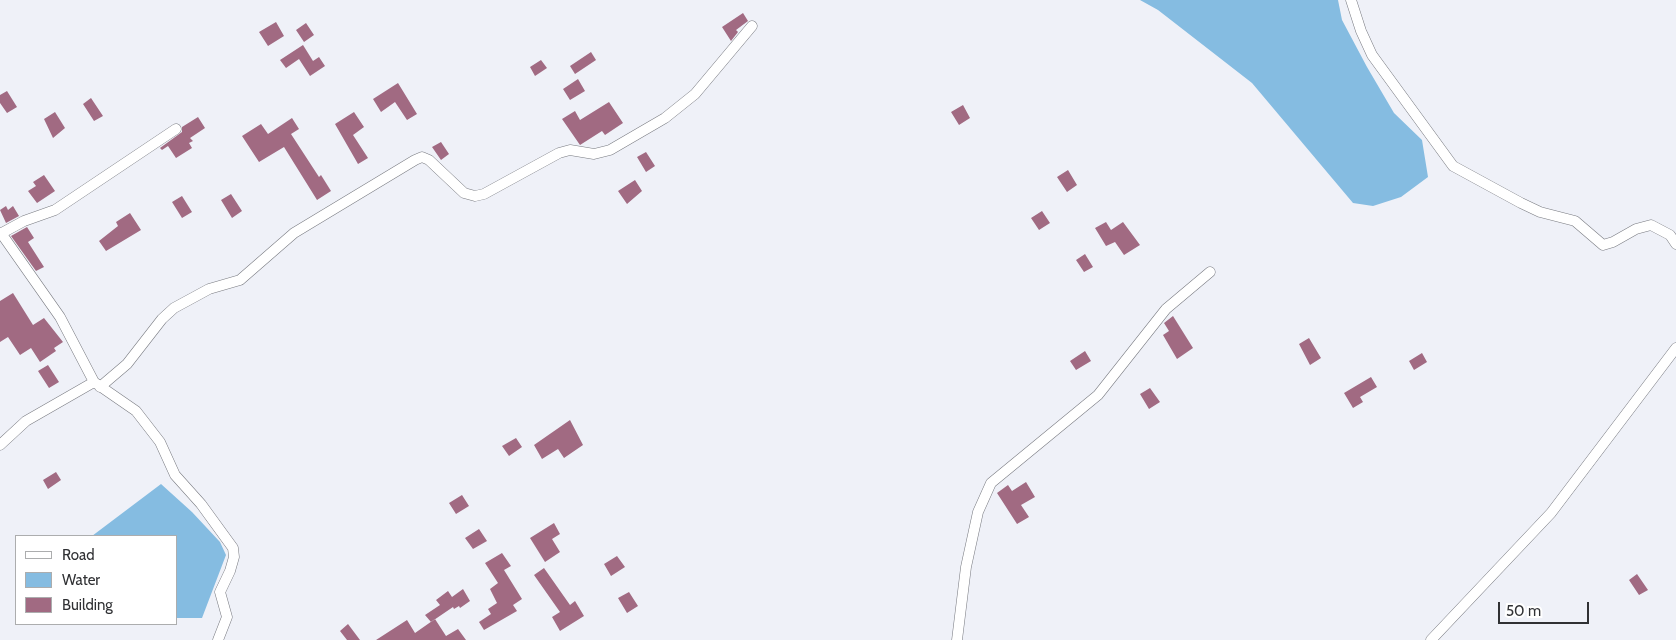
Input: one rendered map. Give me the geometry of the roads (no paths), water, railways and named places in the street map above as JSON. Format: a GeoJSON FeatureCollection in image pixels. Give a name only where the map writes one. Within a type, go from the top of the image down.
{"type":"FeatureCollection","features":[{"type":"Feature","properties":{"kind":"street"},"geometry":{"type":"LineString","coordinates":[[1351,0],[1361,31],[1372,55],[1453,166],[1540,212],[1575,221],[1604,245],[1614,242],[1636,229],[1651,225],[1670,236],[1676,244]]}},
{"type":"Feature","properties":{"kind":"street"},"geometry":{"type":"LineString","coordinates":[[0,445],[26,421],[97,384],[127,364],[162,319],[174,308],[209,289],[240,280],[294,233],[415,160],[422,157],[429,160],[464,193],[475,196],[484,194],[559,153],[570,150],[594,154],[610,150],[665,118],[695,94],[752,26]]}},
{"type":"Feature","properties":{"kind":"street"},"geometry":{"type":"LineString","coordinates":[[176,128],[55,210],[24,221],[1,234],[60,316],[97,384],[136,411],[160,442],[175,475],[201,504],[232,548],[234,557],[220,592],[227,617],[218,640]]}},
{"type":"Feature","properties":{"kind":"street"},"geometry":{"type":"LineString","coordinates":[[957,640],[966,567],[978,512],[991,484],[1098,395],[1156,320],[1210,272]]}},
{"type":"Feature","properties":{"kind":"street"},"geometry":{"type":"LineString","coordinates":[[1432,640],[1552,512],[1676,348]]}},
{"type":"Feature","properties":{"kind":"water"},"geometry":{"type":"Polygon","coordinates":[[[1140,0],[1338,0],[1342,20],[1394,113],[1422,140],[1428,177],[1401,197],[1373,206],[1353,203],[1252,83],[1158,10],[1140,0]]]}},
{"type":"Feature","properties":{"kind":"water"},"geometry":{"type":"Polygon","coordinates":[[[161,484],[192,512],[220,542],[226,555],[202,618],[178,618],[178,535],[93,535],[161,484]]]}}]}
